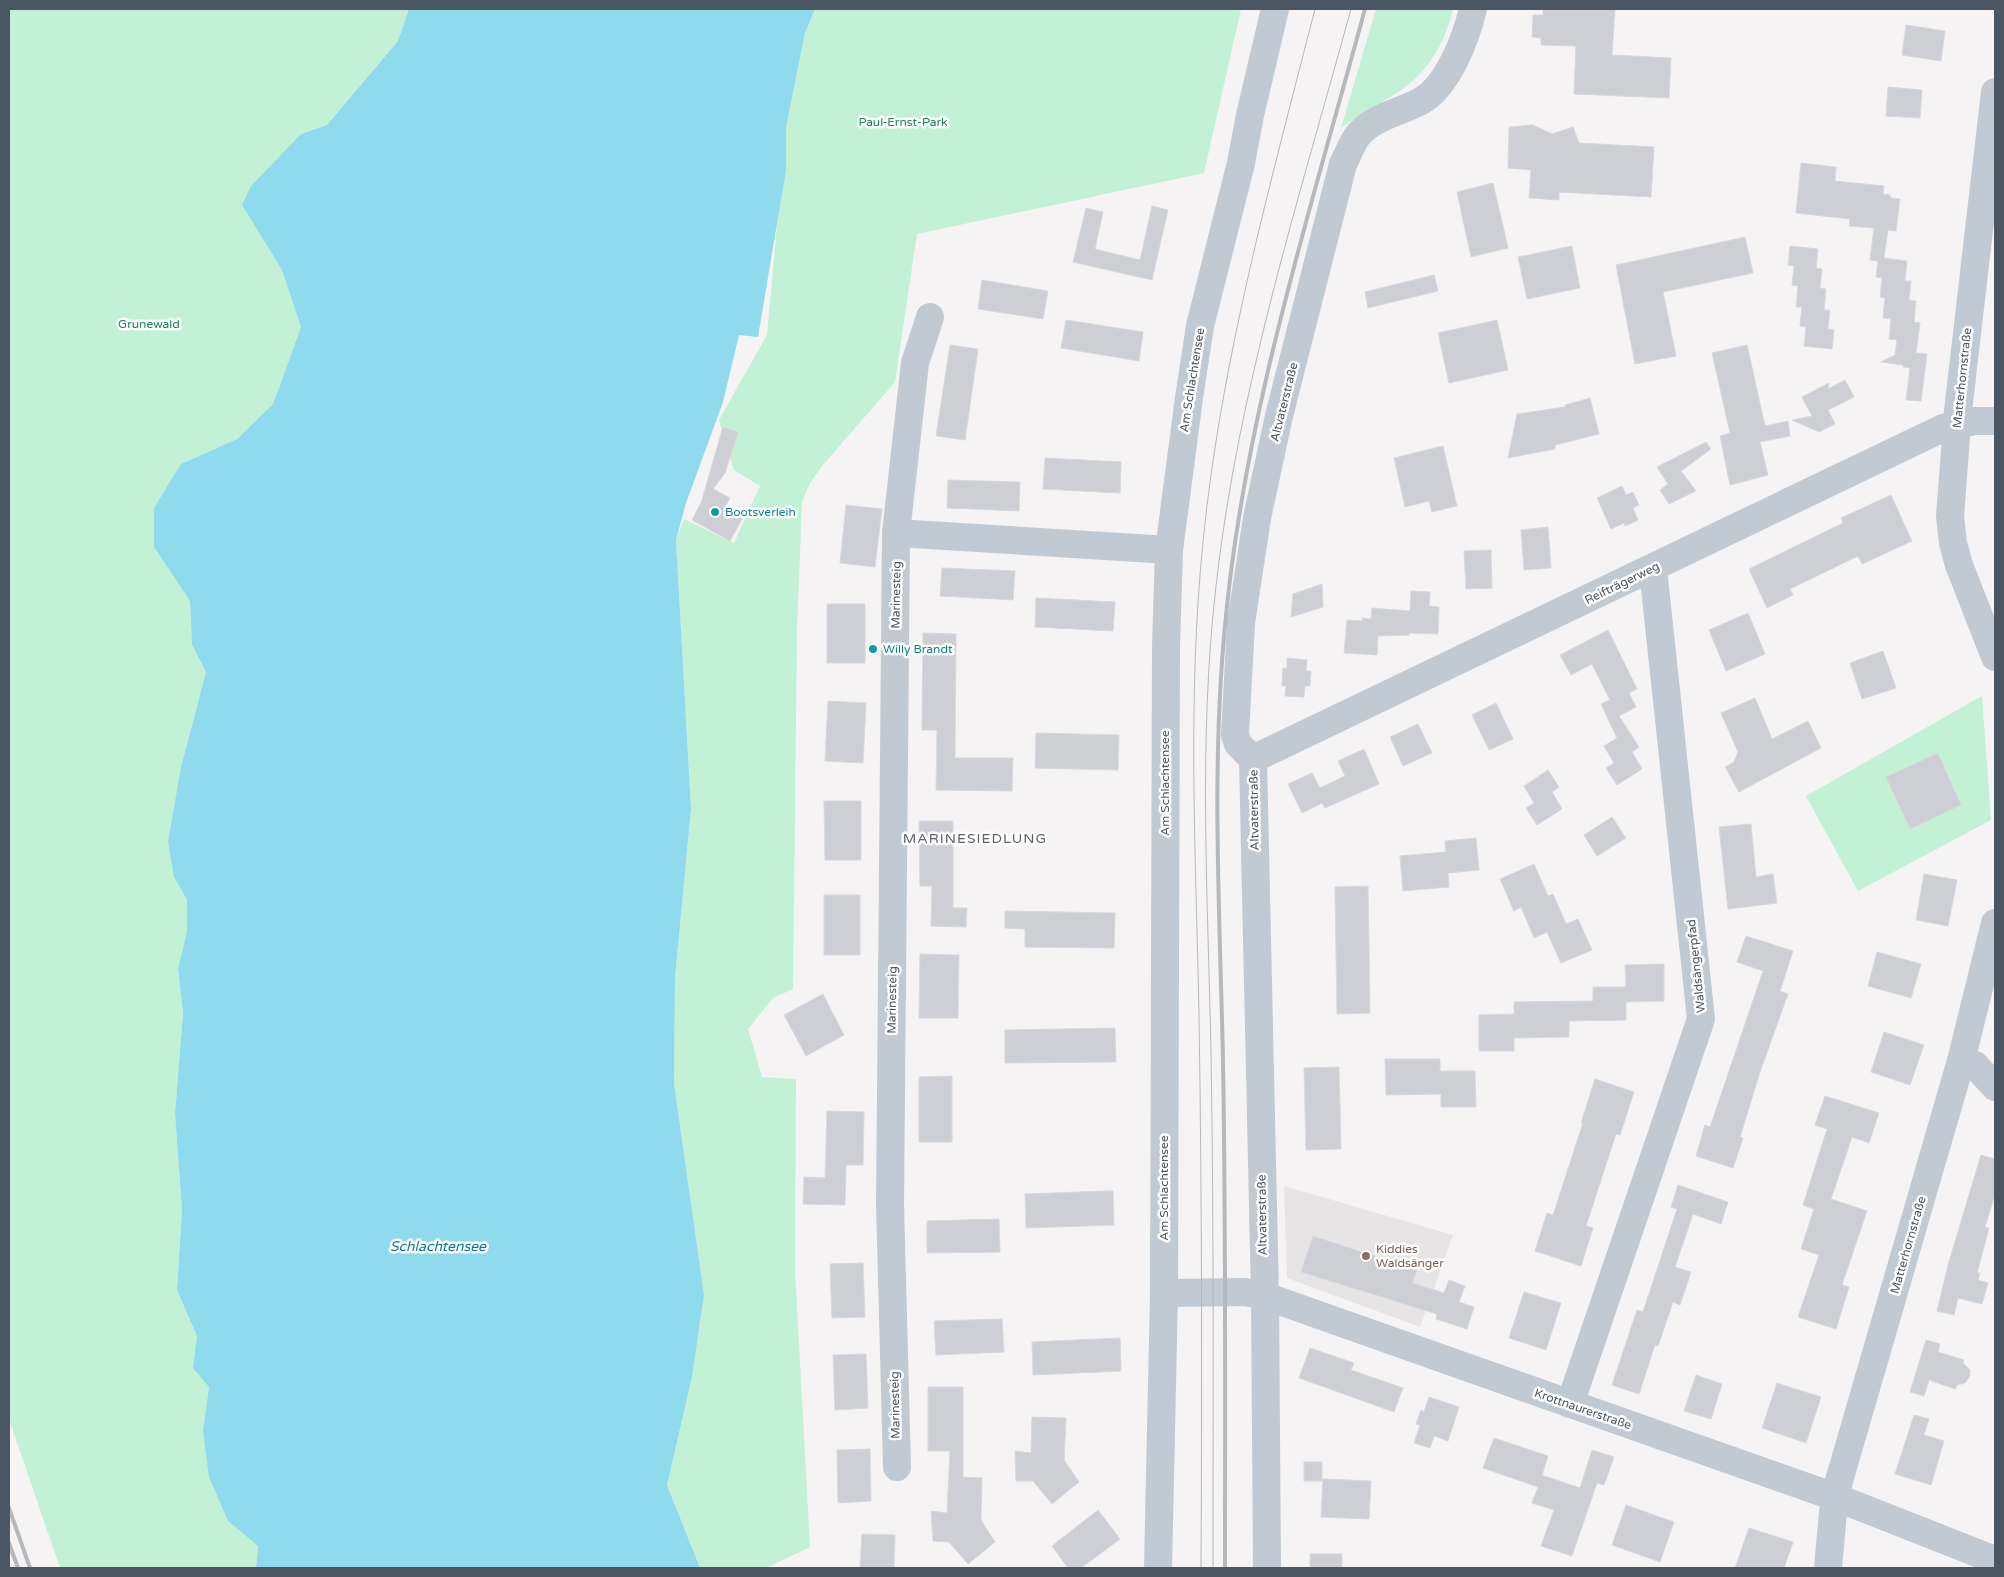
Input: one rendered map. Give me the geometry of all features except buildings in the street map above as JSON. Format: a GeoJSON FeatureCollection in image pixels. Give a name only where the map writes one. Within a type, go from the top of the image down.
{"type":"FeatureCollection","features":[{"type":"Feature","properties":{"kind":"street","name":"Am Schlachtensee"},"geometry":{"type":"LineString","coordinates":[[1158,1568],[1164,1293],[1166,647],[1170,550],[1200,326],[1241,163],[1250,115],[1276,9]]}},
{"type":"Feature","properties":{"kind":"street","name":"Altvaterstraße"},"geometry":{"type":"LineString","coordinates":[[1267,1568],[1265,1296],[1253,760],[1238,744],[1235,735],[1241,623],[1257,518],[1279,416],[1343,164],[1359,134],[1372,123],[1422,100],[1439,84],[1454,64],[1474,9]]}},
{"type":"Feature","properties":{"kind":"street","name":"Matterhornstraße"},"geometry":{"type":"LineString","coordinates":[[1995,92],[1957,425],[1950,516],[1959,564],[1995,658]]}},
{"type":"Feature","properties":{"kind":"street","name":"Marinesteig"},"geometry":{"type":"LineString","coordinates":[[897,1467],[890,1204],[896,533],[914,363],[930,317]]}},
{"type":"Feature","properties":{"kind":"street","name":"Reifträgerweg"},"geometry":{"type":"LineString","coordinates":[[1253,760],[1943,428],[1974,421],[1995,421]]}},
{"type":"Feature","properties":{"kind":"street"},"geometry":{"type":"LineString","coordinates":[[896,533],[1170,550]]}},
{"type":"Feature","properties":{"kind":"street","name":"Waldsängerpfad"},"geometry":{"type":"LineString","coordinates":[[1570,1404],[1701,1019],[1653,569]]}},
{"type":"Feature","properties":{"kind":"street","name":"Matterhornstraße"},"geometry":{"type":"LineString","coordinates":[[1828,1568],[1835,1497],[1961,1061],[1995,923]]}},
{"type":"Feature","properties":{"kind":"street"},"geometry":{"type":"LineString","coordinates":[[1961,1061],[1975,1066],[1995,1087]]}},
{"type":"Feature","properties":{"kind":"street","name":"Krottnaurerstraße"},"geometry":{"type":"LineString","coordinates":[[1164,1293],[1245,1292],[1265,1296],[1835,1497],[1995,1560]]}},
{"type":"Feature","properties":{"kind":"shaded area","name":"Kiddies Waldsänger"},"geometry":{"type":"Polygon","coordinates":[[[1284,1186],[1453,1235],[1420,1327],[1287,1278],[1284,1186]]]}},
{"type":"Feature","properties":{"kind":"green space","name":"Grunewald"},"geometry":{"type":"Polygon","coordinates":[[[9,9],[409,9],[398,41],[327,125],[301,134],[242,205],[282,270],[301,327],[273,404],[237,439],[181,464],[154,547],[190,601],[192,645],[206,672],[181,767],[174,877],[187,900],[187,931],[178,969],[183,1013],[175,1114],[182,1210],[177,1290],[197,1336],[194,1368],[209,1387],[203,1431],[228,1521],[258,1546],[256,1568],[60,1568],[9,1419],[9,9]]]}},
{"type":"Feature","properties":{"kind":"green space","name":"Paul-Ernst-Park"},"geometry":{"type":"Polygon","coordinates":[[[815,9],[1241,9],[1204,173],[917,234],[895,382],[822,466],[810,483],[802,502],[797,628],[793,989],[773,998],[748,1029],[762,1077],[796,1079],[795,1269],[810,1547],[766,1568],[700,1568],[667,1485],[692,1377],[704,1295],[674,1083],[675,978],[691,809],[676,540],[684,519],[734,543],[760,486],[734,470],[719,420],[767,335],[786,128],[805,33],[815,9]]]}},
{"type":"Feature","properties":{"kind":"green space"},"geometry":{"type":"Polygon","coordinates":[[[1376,9],[1453,9],[1439,47],[1422,72],[1407,86],[1341,128],[1376,9]]]}},
{"type":"Feature","properties":{"kind":"green space"},"geometry":{"type":"Polygon","coordinates":[[[1982,696],[1991,820],[1858,891],[1806,796],[1982,696]]]}},
{"type":"Feature","properties":{"kind":"water","name":"Schlachtensee"},"geometry":{"type":"Polygon","coordinates":[[[409,9],[815,9],[805,33],[786,128],[786,170],[758,337],[739,335],[723,402],[686,503],[676,540],[691,809],[675,978],[674,1083],[704,1295],[692,1377],[667,1485],[700,1568],[256,1568],[258,1546],[228,1521],[209,1477],[203,1431],[209,1387],[193,1368],[197,1336],[177,1290],[182,1210],[175,1114],[183,1013],[178,969],[187,931],[187,900],[174,877],[168,842],[181,767],[206,672],[192,645],[190,601],[154,547],[154,508],[181,464],[237,439],[273,404],[301,327],[282,270],[242,205],[251,186],[301,134],[327,125],[398,41],[409,9]]]}},
{"type":"Feature","properties":{"kind":"tram line"},"geometry":{"type":"LineString","coordinates":[[1201,1568],[1201,1154],[1194,779],[1195,660],[1198,601],[1211,474],[1234,340],[1265,207],[1315,9]]}},
{"type":"Feature","properties":{"kind":"tram line"},"geometry":{"type":"LineString","coordinates":[[1213,1568],[1212,1117],[1206,820],[1207,703],[1210,644],[1226,512],[1239,439],[1272,295],[1351,9]]}},
{"type":"Feature","properties":{"kind":"railway"},"geometry":{"type":"LineString","coordinates":[[1225,1568],[1225,1188],[1217,789],[1218,734],[1225,626],[1234,548],[1263,392],[1302,238],[1365,9]]}},
{"type":"Feature","properties":{"kind":"railway"},"geometry":{"type":"LineString","coordinates":[[9,1508],[30,1568]]}},
{"type":"Feature","properties":{"kind":"railway"},"geometry":{"type":"LineString","coordinates":[[9,1543],[18,1568]]}},
{"type":"Feature","properties":{"kind":"place","name":"Bootsverleih"},"geometry":{"type":"Point","coordinates":[715,512]}},
{"type":"Feature","properties":{"kind":"place","name":"Willy Brandt"},"geometry":{"type":"Point","coordinates":[873,649]}},
{"type":"Feature","properties":{"kind":"place","name":"Kiddies Waldsänger"},"geometry":{"type":"Point","coordinates":[1366,1256]}},
{"type":"Feature","properties":{"kind":"district","name":"MARINESIEDLUNG"},"geometry":{"type":"Point","coordinates":[975,838]}}]}
